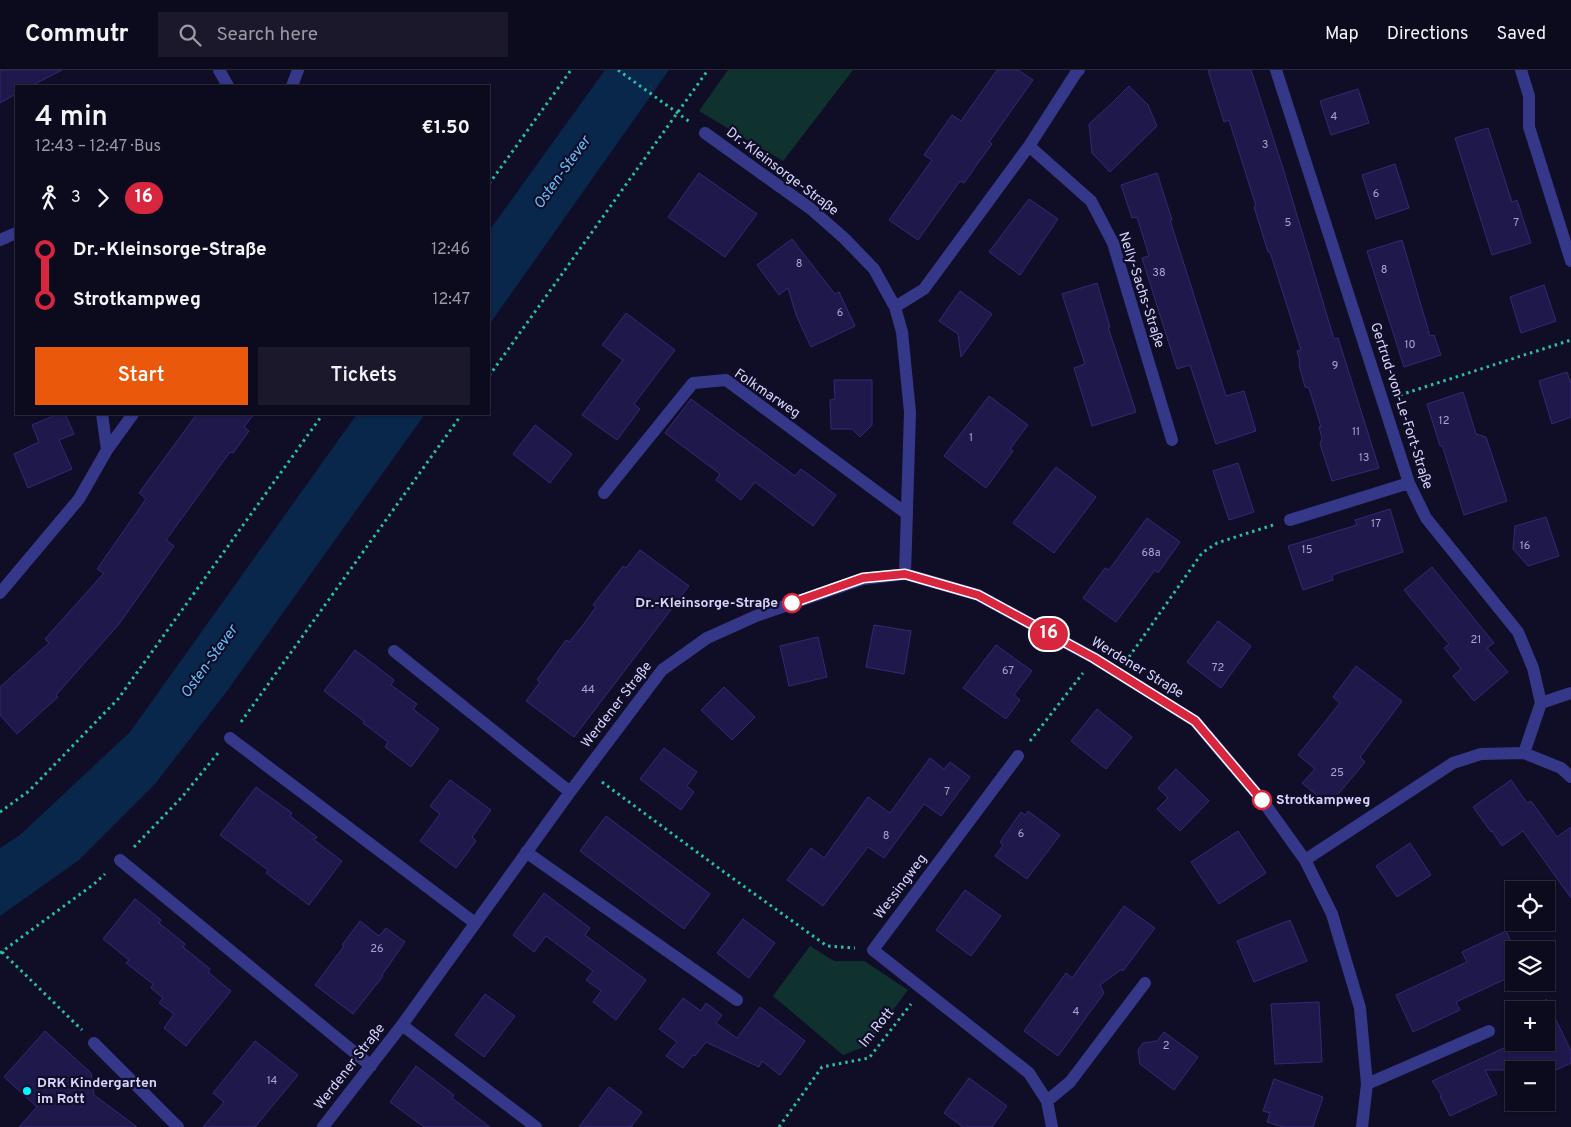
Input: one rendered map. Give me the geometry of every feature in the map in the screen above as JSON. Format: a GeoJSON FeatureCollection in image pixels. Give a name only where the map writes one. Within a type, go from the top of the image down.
{"type":"FeatureCollection","features":[{"type":"Feature","properties":{"kind":"street"},"geometry":{"type":"LineString","coordinates":[[219,70],[227,85]]}},
{"type":"Feature","properties":{"kind":"street"},"geometry":{"type":"LineString","coordinates":[[292,85],[298,70]]}},
{"type":"Feature","properties":{"kind":"street"},"geometry":{"type":"LineString","coordinates":[[895,306],[924,289],[1029,146],[1079,70]]}},
{"type":"Feature","properties":{"kind":"street","name":"Gertrud-von-Le-Fort-Straße"},"geometry":{"type":"LineString","coordinates":[[1276,70],[1409,483],[1426,518],[1518,632],[1533,668],[1541,703]]}},
{"type":"Feature","properties":{"kind":"street"},"geometry":{"type":"LineString","coordinates":[[1521,70],[1529,96],[1529,127],[1571,261]]}},
{"type":"Feature","properties":{"kind":"street","name":"Dr.-Kleinsorge-Straße"},"geometry":{"type":"LineString","coordinates":[[705,134],[811,209],[844,238],[874,269],[895,306],[902,332],[910,412],[905,574]]}},
{"type":"Feature","properties":{"kind":"street","name":"Nelly-Sachs-Straße"},"geometry":{"type":"LineString","coordinates":[[1029,146],[1091,201],[1113,243],[1172,440]]}},
{"type":"Feature","properties":{"kind":"street"},"geometry":{"type":"LineString","coordinates":[[0,240],[15,234]]}},
{"type":"Feature","properties":{"kind":"street","name":"Folkmarweg"},"geometry":{"type":"LineString","coordinates":[[604,493],[693,383],[726,380],[907,514]]}},
{"type":"Feature","properties":{"kind":"street"},"geometry":{"type":"LineString","coordinates":[[102,415],[106,450]]}},
{"type":"Feature","properties":{"kind":"street"},"geometry":{"type":"LineString","coordinates":[[0,594],[78,499],[106,450],[132,415]]}},
{"type":"Feature","properties":{"kind":"street"},"geometry":{"type":"LineString","coordinates":[[1290,520],[1409,483]]}},
{"type":"Feature","properties":{"kind":"street","name":"Werdener Straße"},"geometry":{"type":"LineString","coordinates":[[323,1127],[402,1025],[586,770],[662,670],[707,638],[756,616],[863,578],[905,574],[978,595],[1094,658],[1195,721],[1262,800],[1306,860],[1332,914],[1360,1008],[1367,1084],[1362,1127]]}},
{"type":"Feature","properties":{"kind":"street"},"geometry":{"type":"LineString","coordinates":[[394,651],[570,792]]}},
{"type":"Feature","properties":{"kind":"street"},"geometry":{"type":"LineString","coordinates":[[1524,752],[1541,703],[1571,693]]}},
{"type":"Feature","properties":{"kind":"street"},"geometry":{"type":"LineString","coordinates":[[230,738],[475,923]]}},
{"type":"Feature","properties":{"kind":"street"},"geometry":{"type":"LineString","coordinates":[[1306,860],[1453,763],[1481,754],[1524,752],[1561,768],[1571,777]]}},
{"type":"Feature","properties":{"kind":"street","name":"Wessingweg"},"geometry":{"type":"LineString","coordinates":[[873,950],[1018,756]]}},
{"type":"Feature","properties":{"kind":"street"},"geometry":{"type":"LineString","coordinates":[[526,852],[736,1000]]}},
{"type":"Feature","properties":{"kind":"street"},"geometry":{"type":"LineString","coordinates":[[120,860],[371,1066]]}},
{"type":"Feature","properties":{"kind":"street"},"geometry":{"type":"LineString","coordinates":[[873,950],[1028,1073],[1047,1101],[1052,1127]]}},
{"type":"Feature","properties":{"kind":"street"},"geometry":{"type":"LineString","coordinates":[[1047,1101],[1070,1082],[1144,983]]}},
{"type":"Feature","properties":{"kind":"street","name":"Werdener Straße"},"geometry":{"type":"LineString","coordinates":[[402,1025],[536,1127]]}},
{"type":"Feature","properties":{"kind":"street"},"geometry":{"type":"LineString","coordinates":[[1367,1084],[1489,1031]]}},
{"type":"Feature","properties":{"kind":"street"},"geometry":{"type":"LineString","coordinates":[[94,1043],[178,1127]]}},
{"type":"Feature","properties":{"kind":"path"},"geometry":{"type":"LineString","coordinates":[[490,183],[571,70]]}},
{"type":"Feature","properties":{"kind":"path"},"geometry":{"type":"LineString","coordinates":[[618,70],[677,113]]}},
{"type":"Feature","properties":{"kind":"path"},"geometry":{"type":"LineString","coordinates":[[490,375],[708,70]]}},
{"type":"Feature","properties":{"kind":"path"},"geometry":{"type":"LineString","coordinates":[[1383,400],[1571,340]]}},
{"type":"Feature","properties":{"kind":"path"},"geometry":{"type":"LineString","coordinates":[[0,812],[29,791],[118,699],[322,415]]}},
{"type":"Feature","properties":{"kind":"path"},"geometry":{"type":"LineString","coordinates":[[94,1043],[1,952],[94,884],[146,836],[182,798],[230,738],[461,415]]}},
{"type":"Feature","properties":{"kind":"path"},"geometry":{"type":"LineString","coordinates":[[1118,673],[1202,553],[1218,542],[1290,520]]}},
{"type":"Feature","properties":{"kind":"path"},"geometry":{"type":"LineString","coordinates":[[1018,756],[1094,658]]}},
{"type":"Feature","properties":{"kind":"path"},"geometry":{"type":"LineString","coordinates":[[586,770],[827,946],[873,950]]}},
{"type":"Feature","properties":{"kind":"path","name":"Im Rott"},"geometry":{"type":"LineString","coordinates":[[779,1127],[822,1067],[869,1058],[922,989]]}},
{"type":"Feature","properties":{"kind":"green space"},"geometry":{"type":"Polygon","coordinates":[[[728,70],[853,70],[783,161],[699,111],[728,70]]]}},
{"type":"Feature","properties":{"kind":"green space"},"geometry":{"type":"Polygon","coordinates":[[[810,946],[834,961],[864,961],[908,990],[866,1046],[843,1055],[773,996],[810,946]]]}},
{"type":"Feature","properties":{"kind":"water","name":"Osten-Stever"},"geometry":{"type":"Polygon","coordinates":[[[605,70],[669,70],[490,324],[490,230],[605,70]]]}},
{"type":"Feature","properties":{"kind":"water","name":"Osten-Stever"},"geometry":{"type":"Polygon","coordinates":[[[356,415],[424,415],[227,691],[155,784],[79,860],[0,916],[0,848],[20,835],[130,732],[356,415]]]}},
{"type":"Feature","properties":{"kind":"building"},"geometry":{"type":"Polygon","coordinates":[[[0,70],[62,70],[33,85],[15,85],[15,95],[0,103],[0,70]]]}},
{"type":"Feature","properties":{"kind":"building"},"geometry":{"type":"Polygon","coordinates":[[[997,70],[1018,70],[1033,80],[989,142],[992,144],[964,183],[960,181],[918,240],[889,220],[932,160],[924,155],[952,115],[961,121],[997,70]]]}},
{"type":"Feature","properties":{"kind":"building"},"geometry":{"type":"Polygon","coordinates":[[[1208,70],[1251,70],[1282,165],[1334,339],[1338,338],[1379,468],[1332,481],[1320,444],[1322,438],[1319,427],[1321,427],[1309,388],[1305,387],[1299,365],[1297,351],[1301,350],[1270,252],[1268,252],[1254,207],[1256,206],[1229,120],[1224,122],[1208,70]]]}},
{"type":"Feature","properties":{"kind":"building"},"geometry":{"type":"Polygon","coordinates":[[[1129,86],[1148,105],[1157,126],[1110,172],[1092,153],[1089,124],[1129,86]]]}},
{"type":"Feature","properties":{"kind":"building"},"geometry":{"type":"Polygon","coordinates":[[[1358,89],[1369,123],[1331,135],[1320,101],[1358,89]]]}},
{"type":"Feature","properties":{"kind":"building"},"geometry":{"type":"Polygon","coordinates":[[[1488,128],[1512,202],[1517,200],[1531,243],[1492,255],[1455,138],[1488,128]]]}},
{"type":"Feature","properties":{"kind":"building"},"geometry":{"type":"Polygon","coordinates":[[[1395,164],[1409,208],[1376,219],[1362,175],[1395,164]]]}},
{"type":"Feature","properties":{"kind":"building"},"geometry":{"type":"Polygon","coordinates":[[[699,173],[757,214],[725,257],[668,217],[699,173]]]}},
{"type":"Feature","properties":{"kind":"building"},"geometry":{"type":"Polygon","coordinates":[[[1157,173],[1226,396],[1244,391],[1256,431],[1216,444],[1190,365],[1177,369],[1142,258],[1149,256],[1137,217],[1132,218],[1121,185],[1157,173]]]}},
{"type":"Feature","properties":{"kind":"building"},"geometry":{"type":"Polygon","coordinates":[[[1029,199],[1058,219],[1020,275],[989,252],[1029,199]]]}},
{"type":"Feature","properties":{"kind":"building"},"geometry":{"type":"Polygon","coordinates":[[[792,239],[835,294],[839,292],[855,326],[811,347],[796,315],[788,288],[779,295],[757,265],[792,239]]]}},
{"type":"Feature","properties":{"kind":"building"},"geometry":{"type":"Polygon","coordinates":[[[1402,240],[1430,336],[1434,335],[1441,355],[1404,367],[1367,251],[1402,240]]]}},
{"type":"Feature","properties":{"kind":"building"},"geometry":{"type":"Polygon","coordinates":[[[1097,283],[1110,327],[1108,327],[1136,412],[1092,426],[1074,368],[1085,364],[1062,294],[1097,283]]]}},
{"type":"Feature","properties":{"kind":"building"},"geometry":{"type":"Polygon","coordinates":[[[1544,285],[1556,321],[1521,333],[1510,297],[1544,285]]]}},
{"type":"Feature","properties":{"kind":"building"},"geometry":{"type":"Polygon","coordinates":[[[960,291],[992,314],[961,357],[958,334],[939,321],[960,291]]]}},
{"type":"Feature","properties":{"kind":"building"},"geometry":{"type":"Polygon","coordinates":[[[626,313],[675,350],[634,404],[640,409],[617,440],[582,415],[623,360],[602,345],[626,313]]]}},
{"type":"Feature","properties":{"kind":"building"},"geometry":{"type":"Polygon","coordinates":[[[1567,372],[1571,384],[1571,417],[1552,424],[1539,381],[1567,372]]]}},
{"type":"Feature","properties":{"kind":"building"},"geometry":{"type":"Polygon","coordinates":[[[834,380],[872,380],[872,425],[860,437],[852,429],[831,429],[830,400],[835,399],[834,380]]]}},
{"type":"Feature","properties":{"kind":"building"},"geometry":{"type":"Polygon","coordinates":[[[1463,392],[1476,434],[1486,437],[1507,501],[1464,515],[1427,404],[1463,392]]]}},
{"type":"Feature","properties":{"kind":"building"},"geometry":{"type":"Polygon","coordinates":[[[989,396],[1028,425],[1010,449],[1013,451],[986,488],[944,456],[989,396]]]}},
{"type":"Feature","properties":{"kind":"building"},"geometry":{"type":"Polygon","coordinates":[[[691,399],[795,476],[801,469],[836,495],[813,526],[755,482],[741,500],[716,480],[720,474],[665,433],[691,399]]]}},
{"type":"Feature","properties":{"kind":"building"},"geometry":{"type":"Polygon","coordinates":[[[56,415],[65,415],[74,434],[59,440],[72,469],[28,488],[14,454],[39,442],[32,425],[56,415]]]}},
{"type":"Feature","properties":{"kind":"building"},"geometry":{"type":"Polygon","coordinates":[[[196,415],[253,415],[244,427],[249,431],[233,453],[230,452],[166,540],[174,546],[119,624],[56,695],[58,697],[17,734],[0,715],[0,687],[49,643],[45,639],[104,573],[97,569],[146,499],[139,493],[196,415]]]}},
{"type":"Feature","properties":{"kind":"building"},"geometry":{"type":"Polygon","coordinates":[[[535,425],[572,454],[550,483],[513,454],[535,425]]]}},
{"type":"Feature","properties":{"kind":"building"},"geometry":{"type":"Polygon","coordinates":[[[1238,463],[1254,512],[1229,520],[1213,471],[1238,463]]]}},
{"type":"Feature","properties":{"kind":"building"},"geometry":{"type":"Polygon","coordinates":[[[1056,467],[1096,497],[1054,553],[1013,523],[1056,467]]]}},
{"type":"Feature","properties":{"kind":"building"},"geometry":{"type":"Polygon","coordinates":[[[1390,509],[1403,552],[1332,575],[1333,580],[1303,590],[1288,546],[1357,525],[1355,520],[1390,509]]]}},
{"type":"Feature","properties":{"kind":"building"},"geometry":{"type":"Polygon","coordinates":[[[1546,517],[1559,556],[1528,566],[1513,549],[1515,526],[1546,517]]]}},
{"type":"Feature","properties":{"kind":"building"},"geometry":{"type":"Polygon","coordinates":[[[1147,518],[1180,542],[1158,573],[1155,570],[1116,622],[1083,598],[1105,568],[1109,570],[1147,518]]]}},
{"type":"Feature","properties":{"kind":"building"},"geometry":{"type":"Polygon","coordinates":[[[640,550],[689,586],[574,737],[526,701],[540,682],[537,680],[566,640],[569,642],[583,625],[596,607],[593,605],[623,566],[626,568],[640,550]]]}},
{"type":"Feature","properties":{"kind":"building"},"geometry":{"type":"Polygon","coordinates":[[[1432,567],[1494,643],[1487,648],[1508,672],[1474,701],[1453,676],[1461,669],[1444,648],[1449,644],[1404,590],[1432,567]]]}},
{"type":"Feature","properties":{"kind":"building"},"geometry":{"type":"Polygon","coordinates":[[[1218,621],[1251,646],[1221,688],[1187,662],[1218,621]]]}},
{"type":"Feature","properties":{"kind":"building"},"geometry":{"type":"Polygon","coordinates":[[[874,625],[911,631],[904,674],[866,667],[874,625]]]}},
{"type":"Feature","properties":{"kind":"building"},"geometry":{"type":"Polygon","coordinates":[[[818,637],[827,677],[789,686],[780,646],[818,637]]]}},
{"type":"Feature","properties":{"kind":"building"},"geometry":{"type":"Polygon","coordinates":[[[996,645],[1032,671],[1014,695],[1020,700],[1006,719],[963,688],[996,645]]]}},
{"type":"Feature","properties":{"kind":"building"},"geometry":{"type":"Polygon","coordinates":[[[355,650],[394,680],[391,685],[417,704],[413,709],[439,729],[411,767],[385,747],[388,742],[363,723],[364,721],[324,691],[355,650]]]}},
{"type":"Feature","properties":{"kind":"building"},"geometry":{"type":"Polygon","coordinates":[[[1356,666],[1402,701],[1360,757],[1365,762],[1329,805],[1302,783],[1315,769],[1298,755],[1340,703],[1333,697],[1356,666]]]}},
{"type":"Feature","properties":{"kind":"building"},"geometry":{"type":"Polygon","coordinates":[[[724,687],[755,717],[732,740],[701,710],[724,687]]]}},
{"type":"Feature","properties":{"kind":"building"},"geometry":{"type":"Polygon","coordinates":[[[1097,709],[1132,737],[1106,769],[1071,741],[1097,709]]]}},
{"type":"Feature","properties":{"kind":"building"},"geometry":{"type":"Polygon","coordinates":[[[664,748],[697,772],[687,786],[694,792],[681,810],[640,779],[664,748]]]}},
{"type":"Feature","properties":{"kind":"building"},"geometry":{"type":"Polygon","coordinates":[[[930,758],[944,769],[950,762],[970,777],[941,816],[924,804],[884,858],[868,847],[823,906],[787,880],[811,848],[824,858],[868,797],[890,813],[930,758]]]}},
{"type":"Feature","properties":{"kind":"building"},"geometry":{"type":"Polygon","coordinates":[[[1176,769],[1209,801],[1180,831],[1157,809],[1168,798],[1158,788],[1176,769]]]}},
{"type":"Feature","properties":{"kind":"building"},"geometry":{"type":"Polygon","coordinates":[[[450,780],[491,810],[472,837],[476,841],[456,868],[420,841],[440,814],[430,806],[450,780]]]}},
{"type":"Feature","properties":{"kind":"building"},"geometry":{"type":"Polygon","coordinates":[[[1511,780],[1527,803],[1531,801],[1557,837],[1571,827],[1571,898],[1523,831],[1502,846],[1473,807],[1511,780]]]}},
{"type":"Feature","properties":{"kind":"building"},"geometry":{"type":"Polygon","coordinates":[[[256,787],[292,813],[290,816],[317,837],[314,840],[342,861],[309,905],[266,873],[268,870],[220,835],[256,787]]]}},
{"type":"Feature","properties":{"kind":"building"},"geometry":{"type":"Polygon","coordinates":[[[1028,811],[1060,835],[1027,879],[995,856],[1003,845],[1000,842],[1021,812],[1025,815],[1028,811]]]}},
{"type":"Feature","properties":{"kind":"building"},"geometry":{"type":"Polygon","coordinates":[[[606,816],[710,894],[684,929],[580,851],[606,816]]]}},
{"type":"Feature","properties":{"kind":"building"},"geometry":{"type":"Polygon","coordinates":[[[1238,831],[1266,873],[1219,904],[1191,862],[1238,831]]]}},
{"type":"Feature","properties":{"kind":"building"},"geometry":{"type":"Polygon","coordinates":[[[1410,843],[1431,875],[1397,897],[1376,866],[1410,843]]]}},
{"type":"Feature","properties":{"kind":"building"},"geometry":{"type":"Polygon","coordinates":[[[965,890],[1001,916],[971,956],[936,930],[965,890]]]}},
{"type":"Feature","properties":{"kind":"building"},"geometry":{"type":"Polygon","coordinates":[[[544,893],[590,928],[585,935],[646,980],[616,1020],[593,1002],[601,991],[586,980],[593,971],[546,936],[534,952],[513,935],[544,893]]]}},
{"type":"Feature","properties":{"kind":"building"},"geometry":{"type":"Polygon","coordinates":[[[135,899],[161,920],[159,923],[185,944],[183,947],[210,969],[208,972],[231,991],[186,1046],[164,1028],[174,1014],[159,1003],[163,998],[151,988],[153,984],[126,963],[129,960],[103,939],[135,899]]]}},
{"type":"Feature","properties":{"kind":"building"},"geometry":{"type":"Polygon","coordinates":[[[1124,906],[1155,928],[1123,971],[1122,969],[1100,985],[1104,993],[1058,1056],[1024,1031],[1066,973],[1072,978],[1124,906]]]}},
{"type":"Feature","properties":{"kind":"building"},"geometry":{"type":"Polygon","coordinates":[[[743,919],[775,943],[749,978],[717,953],[743,919]]]}},
{"type":"Feature","properties":{"kind":"building"},"geometry":{"type":"Polygon","coordinates":[[[1290,920],[1307,961],[1254,982],[1237,941],[1290,920]]]}},
{"type":"Feature","properties":{"kind":"building"},"geometry":{"type":"Polygon","coordinates":[[[360,921],[379,936],[386,928],[405,942],[383,976],[353,1014],[315,985],[360,921]]]}},
{"type":"Feature","properties":{"kind":"building"},"geometry":{"type":"Polygon","coordinates":[[[1506,931],[1511,941],[1505,941],[1505,979],[1456,1002],[1460,1010],[1413,1032],[1396,995],[1467,962],[1462,952],[1506,931]]]}},
{"type":"Feature","properties":{"kind":"building"},"geometry":{"type":"Polygon","coordinates":[[[485,994],[515,1016],[484,1057],[455,1035],[485,994]]]}},
{"type":"Feature","properties":{"kind":"building"},"geometry":{"type":"Polygon","coordinates":[[[683,998],[701,1011],[706,1003],[722,1015],[716,1023],[737,1038],[760,1007],[805,1041],[780,1075],[762,1061],[759,1067],[706,1042],[683,1068],[666,1056],[677,1042],[659,1029],[683,998]]]}},
{"type":"Feature","properties":{"kind":"building"},"geometry":{"type":"Polygon","coordinates":[[[1319,1002],[1322,1062],[1275,1064],[1271,1004],[1319,1002]]]}},
{"type":"Feature","properties":{"kind":"building"},"geometry":{"type":"Polygon","coordinates":[[[1555,1018],[1571,1051],[1571,1063],[1556,1070],[1555,1061],[1505,1061],[1505,1070],[1485,1070],[1497,1094],[1450,1116],[1440,1096],[1442,1096],[1432,1081],[1505,1048],[1505,1051],[1555,1051],[1555,1018]]]}},
{"type":"Feature","properties":{"kind":"building"},"geometry":{"type":"Polygon","coordinates":[[[45,1031],[91,1073],[94,1095],[137,1127],[19,1127],[37,1107],[4,1077],[45,1031]]]}},
{"type":"Feature","properties":{"kind":"building"},"geometry":{"type":"Polygon","coordinates":[[[1164,1032],[1198,1057],[1174,1090],[1140,1064],[1138,1050],[1143,1043],[1157,1041],[1164,1032]]]}},
{"type":"Feature","properties":{"kind":"building"},"geometry":{"type":"Polygon","coordinates":[[[255,1041],[298,1075],[255,1127],[203,1127],[224,1102],[213,1093],[255,1041]]]}},
{"type":"Feature","properties":{"kind":"building"},"geometry":{"type":"Polygon","coordinates":[[[416,1066],[454,1095],[452,1098],[490,1127],[424,1127],[390,1102],[416,1066]]]}},
{"type":"Feature","properties":{"kind":"building"},"geometry":{"type":"Polygon","coordinates":[[[969,1078],[1007,1106],[992,1127],[963,1127],[944,1113],[969,1078]]]}},
{"type":"Feature","properties":{"kind":"building"},"geometry":{"type":"Polygon","coordinates":[[[1274,1079],[1323,1097],[1313,1127],[1283,1127],[1267,1122],[1270,1113],[1263,1111],[1274,1079]]]}},
{"type":"Feature","properties":{"kind":"building"},"geometry":{"type":"Polygon","coordinates":[[[609,1087],[642,1112],[631,1127],[579,1127],[609,1087]]]}},
{"type":"Feature","properties":{"kind":"bus line","name":"16"},"geometry":{"type":"LineString","coordinates":[[792,603],[863,578],[905,574],[978,595],[1094,658],[1195,721],[1262,800]]}},
{"type":"Feature","properties":{"kind":"place","name":"Dr.-Kleinsorge-Straße"},"geometry":{"type":"Point","coordinates":[792,603]}},
{"type":"Feature","properties":{"kind":"place","name":"Strotkampweg"},"geometry":{"type":"Point","coordinates":[1262,800]}},
{"type":"Feature","properties":{"kind":"place","name":"DRK Kindergarten im Rott"},"geometry":{"type":"Point","coordinates":[27,1091]}}]}
